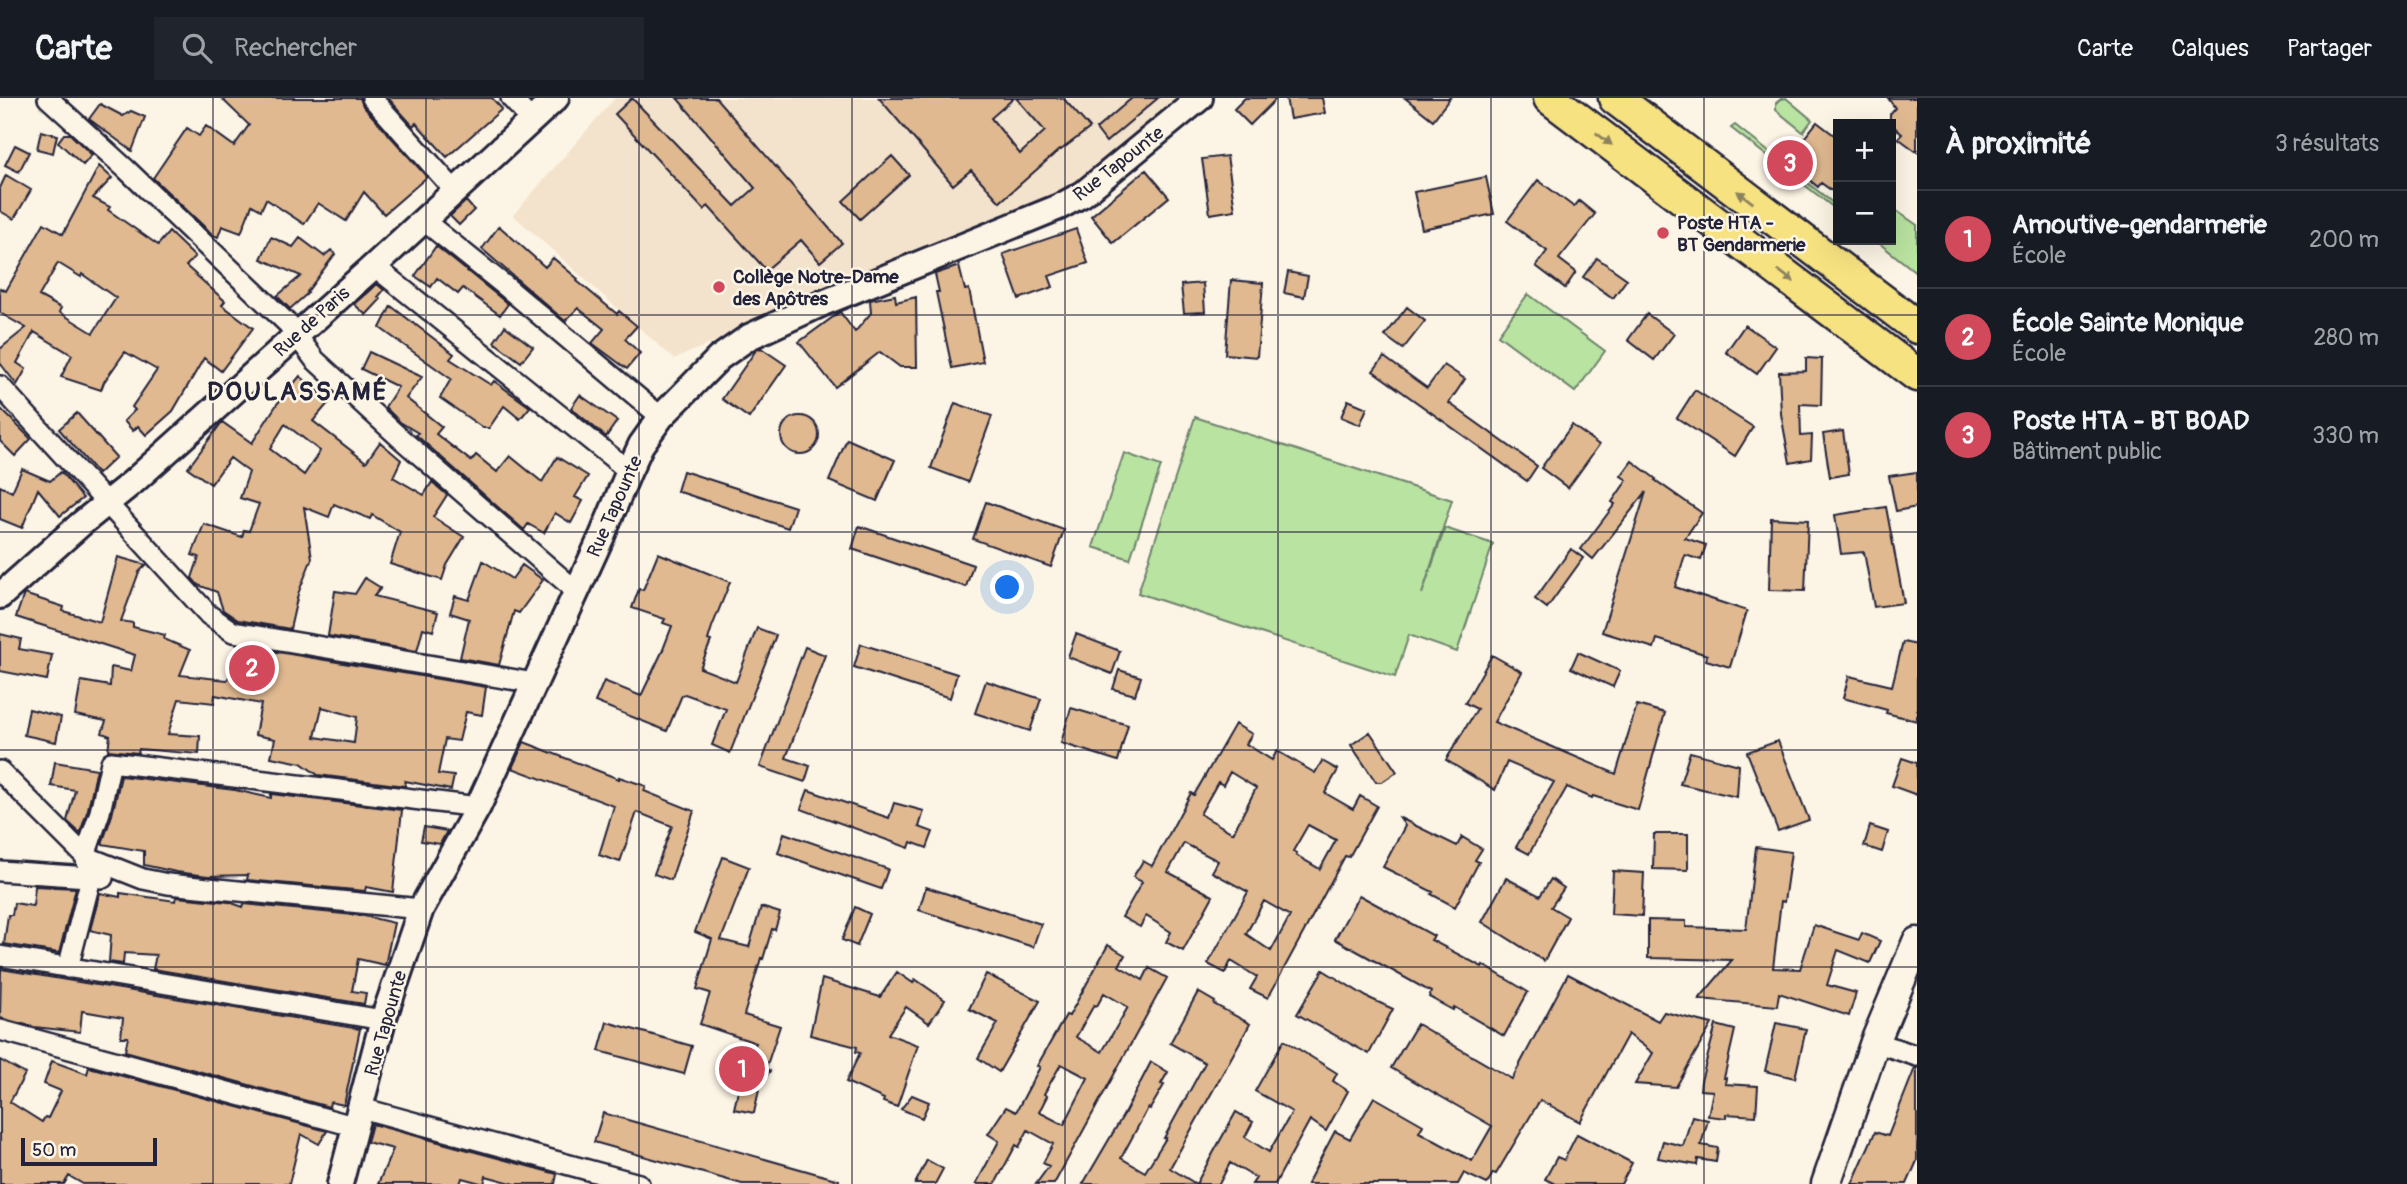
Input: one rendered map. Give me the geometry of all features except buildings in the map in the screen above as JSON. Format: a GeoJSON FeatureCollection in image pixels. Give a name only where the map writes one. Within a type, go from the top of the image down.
{"type":"FeatureCollection","features":[{"type":"Feature","properties":{"kind":"highway"},"geometry":{"type":"LineString","coordinates":[[1550,98],[1917,375]]}},
{"type":"Feature","properties":{"kind":"highway"},"geometry":{"type":"LineString","coordinates":[[1615,98],[1917,327]]}},
{"type":"Feature","properties":{"kind":"highway"},"geometry":{"type":"LineString","coordinates":[[1754,252],[1777,220]]}},
{"type":"Feature","properties":{"kind":"main road"},"geometry":{"type":"LineString","coordinates":[[1826,1184],[1875,1042],[1917,942]]}},
{"type":"Feature","properties":{"kind":"street"},"geometry":{"type":"LineString","coordinates":[[48,98],[289,324],[315,360],[576,591]]}},
{"type":"Feature","properties":{"kind":"street"},"geometry":{"type":"LineString","coordinates":[[372,98],[456,192]]}},
{"type":"Feature","properties":{"kind":"street"},"geometry":{"type":"LineString","coordinates":[[511,98],[531,120]]}},
{"type":"Feature","properties":{"kind":"street","name":"Rue de Paris"},"geometry":{"type":"LineString","coordinates":[[0,596],[456,192],[556,98]]}},
{"type":"Feature","properties":{"kind":"street","name":"Rue Tapounte"},"geometry":{"type":"LineString","coordinates":[[340,1184],[383,1020],[421,909],[478,807],[641,445],[662,417],[719,358],[749,337],[823,303],[1059,207],[1083,194],[1200,98]]}},
{"type":"Feature","properties":{"kind":"street"},"geometry":{"type":"LineString","coordinates":[[423,220],[662,417]]}},
{"type":"Feature","properties":{"kind":"street"},"geometry":{"type":"LineString","coordinates":[[374,265],[629,471]]}},
{"type":"Feature","properties":{"kind":"street"},"geometry":{"type":"LineString","coordinates":[[0,386],[209,615],[233,632],[534,683]]}},
{"type":"Feature","properties":{"kind":"street"},"geometry":{"type":"LineString","coordinates":[[68,968],[91,878],[85,856],[100,812],[111,762],[478,807]]}},
{"type":"Feature","properties":{"kind":"street"},"geometry":{"type":"LineString","coordinates":[[0,771],[85,856],[143,879]]}},
{"type":"Feature","properties":{"kind":"street"},"geometry":{"type":"LineString","coordinates":[[0,871],[143,879],[168,884],[421,909]]}},
{"type":"Feature","properties":{"kind":"street"},"geometry":{"type":"LineString","coordinates":[[0,956],[383,1020]]}},
{"type":"Feature","properties":{"kind":"street"},"geometry":{"type":"LineString","coordinates":[[0,1030],[639,1184]]}},
{"type":"Feature","properties":{"kind":"street"},"geometry":{"type":"LineString","coordinates":[[1875,1042],[1917,1056]]}},
{"type":"Feature","properties":{"kind":"shaded area","name":"Collège Notre-Dame des Apôtres"},"geometry":{"type":"Polygon","coordinates":[[[615,98],[1182,98],[1077,188],[674,359],[513,215],[615,98]]]}},
{"type":"Feature","properties":{"kind":"green space"},"geometry":{"type":"Polygon","coordinates":[[[1786,98],[1812,120],[1803,132],[1776,110],[1776,103],[1786,98]]]}},
{"type":"Feature","properties":{"kind":"green space"},"geometry":{"type":"Polygon","coordinates":[[[1735,125],[1833,203],[1833,207],[1731,128],[1735,125]]]}},
{"type":"Feature","properties":{"kind":"green space"},"geometry":{"type":"Polygon","coordinates":[[[1896,210],[1917,225],[1917,273],[1881,245],[1896,245],[1896,210]]]}},
{"type":"Feature","properties":{"kind":"green space"},"geometry":{"type":"Polygon","coordinates":[[[1528,294],[1605,351],[1575,392],[1498,335],[1528,294]]]}},
{"type":"Feature","properties":{"kind":"green space"},"geometry":{"type":"Polygon","coordinates":[[[1195,417],[1452,500],[1422,594],[1445,528],[1493,544],[1457,652],[1409,635],[1395,677],[1138,593],[1195,417]]]}},
{"type":"Feature","properties":{"kind":"green space"},"geometry":{"type":"Polygon","coordinates":[[[1124,453],[1161,466],[1130,559],[1093,547],[1124,453]]]}},
{"type":"Feature","properties":{"kind":"place","name":"Poste HTA - BT BOAD"},"geometry":{"type":"Point","coordinates":[1790,163]}},
{"type":"Feature","properties":{"kind":"place","name":"Poste HTA - BT Gendarmerie"},"geometry":{"type":"Point","coordinates":[1663,233]}},
{"type":"Feature","properties":{"kind":"place","name":"Collège Notre-Dame des Apôtres"},"geometry":{"type":"Point","coordinates":[719,287]}},
{"type":"Feature","properties":{"kind":"place","name":"École Sainte Monique"},"geometry":{"type":"Point","coordinates":[252,668]}},
{"type":"Feature","properties":{"kind":"place","name":"Amoutive-gendarmerie"},"geometry":{"type":"Point","coordinates":[742,1069]}},
{"type":"Feature","properties":{"kind":"district","name":"DOULASSAMÉ"},"geometry":{"type":"Point","coordinates":[298,391]}}]}
